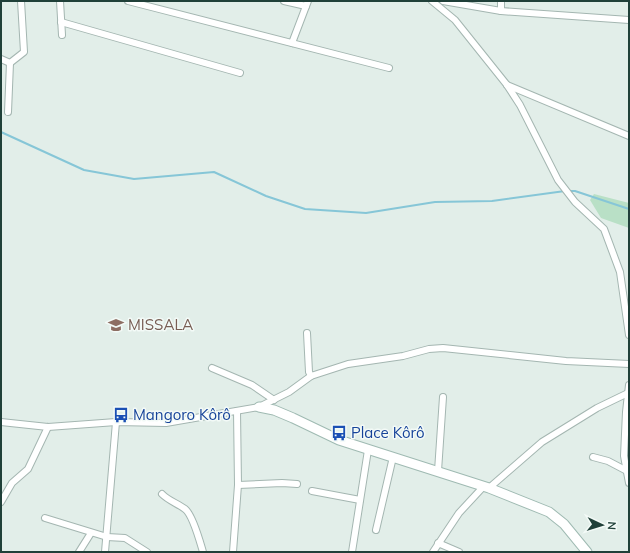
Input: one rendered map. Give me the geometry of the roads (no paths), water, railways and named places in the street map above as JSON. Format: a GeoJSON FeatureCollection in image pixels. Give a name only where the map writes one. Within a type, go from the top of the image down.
{"type":"FeatureCollection","features":[{"type":"Feature","properties":{"kind":"street"},"geometry":{"type":"LineString","coordinates":[[8,112],[10,63],[24,52],[21,1]]}},
{"type":"Feature","properties":{"kind":"street"},"geometry":{"type":"LineString","coordinates":[[60,1],[62,35]]}},
{"type":"Feature","properties":{"kind":"street"},"geometry":{"type":"LineString","coordinates":[[128,1],[389,68]]}},
{"type":"Feature","properties":{"kind":"street"},"geometry":{"type":"LineString","coordinates":[[284,1],[307,4],[292,43]]}},
{"type":"Feature","properties":{"kind":"street"},"geometry":{"type":"LineString","coordinates":[[432,1],[455,20],[507,85],[520,105],[558,180],[575,202],[604,229],[620,272],[629,335]]}},
{"type":"Feature","properties":{"kind":"street"},"geometry":{"type":"LineString","coordinates":[[443,1],[501,11],[629,20]]}},
{"type":"Feature","properties":{"kind":"street"},"geometry":{"type":"LineString","coordinates":[[501,1],[501,11]]}},
{"type":"Feature","properties":{"kind":"street"},"geometry":{"type":"LineString","coordinates":[[61,22],[240,73]]}},
{"type":"Feature","properties":{"kind":"street"},"geometry":{"type":"LineString","coordinates":[[1,60],[10,63]]}},
{"type":"Feature","properties":{"kind":"street"},"geometry":{"type":"LineString","coordinates":[[507,85],[629,136]]}},
{"type":"Feature","properties":{"kind":"street"},"geometry":{"type":"LineString","coordinates":[[308,333],[309,372],[311,376]]}},
{"type":"Feature","properties":{"kind":"street"},"geometry":{"type":"LineString","coordinates":[[1,422],[48,427],[116,422],[166,423],[237,411],[259,407],[295,389],[311,376],[348,364],[403,356],[429,349],[443,348],[566,362],[629,364]]}},
{"type":"Feature","properties":{"kind":"street"},"geometry":{"type":"LineString","coordinates":[[212,368],[252,385],[274,400]]}},
{"type":"Feature","properties":{"kind":"street"},"geometry":{"type":"LineString","coordinates":[[629,385],[624,456],[629,483]]}},
{"type":"Feature","properties":{"kind":"street"},"geometry":{"type":"LineString","coordinates":[[433,552],[459,513],[487,487],[542,442],[597,408],[628,393]]}},
{"type":"Feature","properties":{"kind":"street"},"geometry":{"type":"LineString","coordinates":[[438,471],[443,397]]}},
{"type":"Feature","properties":{"kind":"street"},"geometry":{"type":"LineString","coordinates":[[259,407],[274,410],[339,440],[487,487],[549,512],[564,524],[587,552]]}},
{"type":"Feature","properties":{"kind":"street"},"geometry":{"type":"LineString","coordinates":[[233,552],[238,486],[237,411]]}},
{"type":"Feature","properties":{"kind":"street"},"geometry":{"type":"LineString","coordinates":[[106,552],[116,422]]}},
{"type":"Feature","properties":{"kind":"street"},"geometry":{"type":"LineString","coordinates":[[1,501],[12,483],[28,469],[48,427]]}},
{"type":"Feature","properties":{"kind":"street"},"geometry":{"type":"LineString","coordinates":[[352,552],[368,450]]}},
{"type":"Feature","properties":{"kind":"street"},"geometry":{"type":"LineString","coordinates":[[593,457],[608,461],[627,471]]}},
{"type":"Feature","properties":{"kind":"street"},"geometry":{"type":"LineString","coordinates":[[376,530],[393,458]]}},
{"type":"Feature","properties":{"kind":"street"},"geometry":{"type":"LineString","coordinates":[[238,486],[282,482],[297,484]]}},
{"type":"Feature","properties":{"kind":"street"},"geometry":{"type":"LineString","coordinates":[[312,491],[360,500]]}},
{"type":"Feature","properties":{"kind":"street"},"geometry":{"type":"LineString","coordinates":[[162,494],[169,501],[186,510],[191,516],[203,552]]}},
{"type":"Feature","properties":{"kind":"street"},"geometry":{"type":"LineString","coordinates":[[45,518],[106,538],[125,538],[147,552]]}},
{"type":"Feature","properties":{"kind":"street"},"geometry":{"type":"LineString","coordinates":[[79,552],[91,532]]}},
{"type":"Feature","properties":{"kind":"street"},"geometry":{"type":"LineString","coordinates":[[438,543],[460,552]]}},
{"type":"Feature","properties":{"kind":"waterway"},"geometry":{"type":"LineString","coordinates":[[1,132],[84,170],[134,179],[214,172],[266,196],[305,209],[366,213],[435,202],[492,201],[565,191]]}},
{"type":"Feature","properties":{"kind":"waterway"},"geometry":{"type":"LineString","coordinates":[[569,191],[575,191],[629,209]]}},
{"type":"Feature","properties":{"kind":"place","name":"MISSALA"},"geometry":{"type":"Point","coordinates":[116,325]}},
{"type":"Feature","properties":{"kind":"place","name":"Mangoro Kôrô"},"geometry":{"type":"Point","coordinates":[121,415]}},
{"type":"Feature","properties":{"kind":"place","name":"Place Kôrô"},"geometry":{"type":"Point","coordinates":[339,433]}}]}
